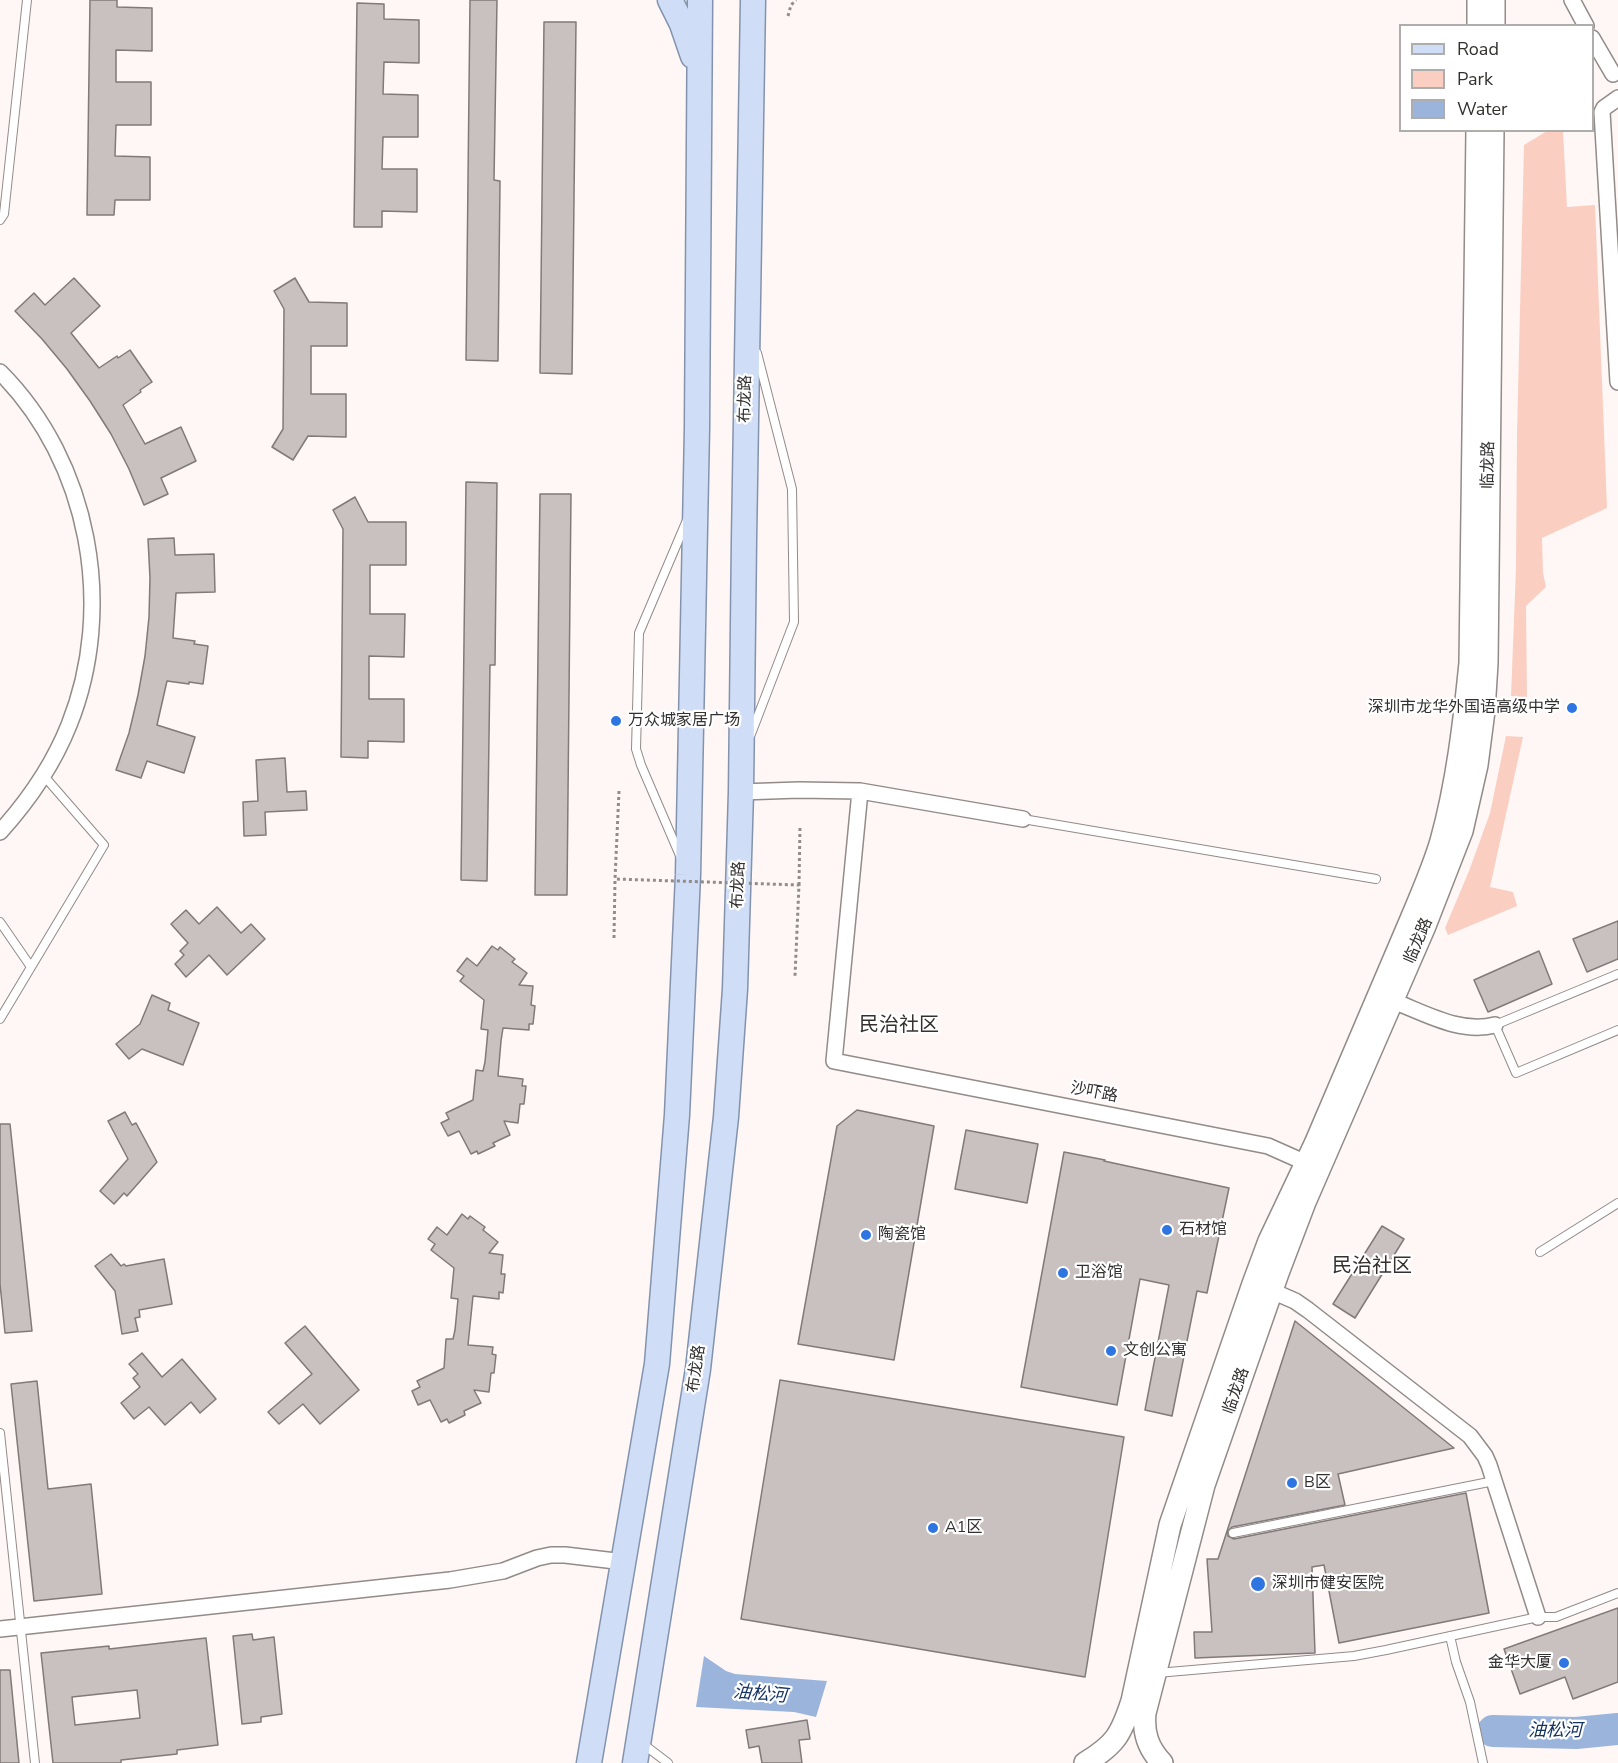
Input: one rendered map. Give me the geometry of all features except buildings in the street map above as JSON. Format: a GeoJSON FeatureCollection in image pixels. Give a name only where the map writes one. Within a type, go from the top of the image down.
{"type":"FeatureCollection","features":[{"type":"Feature","properties":{"kind":"main road"},"geometry":{"type":"LineString","coordinates":[[670,0],[690,43],[699,82]]}},
{"type":"Feature","properties":{"kind":"main road"},"geometry":{"type":"LineString","coordinates":[[589,1763],[657,1364],[677,1115],[688,875],[696,499],[700,0]]}},
{"type":"Feature","properties":{"kind":"main road","name":"布龙路"},"geometry":{"type":"LineString","coordinates":[[637,1752],[698,1369],[726,1117],[735,989],[742,758],[753,0]]}},
{"type":"Feature","properties":{"kind":"main road"},"geometry":{"type":"LineString","coordinates":[[1478,0],[1478,24]]}},
{"type":"Feature","properties":{"kind":"main road"},"geometry":{"type":"LineString","coordinates":[[1494,0],[1494,24]]}},
{"type":"Feature","properties":{"kind":"main road","name":"临龙路"},"geometry":{"type":"LineString","coordinates":[[1137,1712],[1155,1674],[1204,1485],[1305,1203],[1313,1166],[1427,882],[1441,842],[1455,778],[1470,663],[1477,132]]}},
{"type":"Feature","properties":{"kind":"main road","name":"临龙路"},"geometry":{"type":"LineString","coordinates":[[1137,1712],[1176,1505],[1261,1262],[1287,1201],[1313,1166],[1394,1000],[1462,831],[1477,765],[1485,711],[1493,132]]}},
{"type":"Feature","properties":{"kind":"main road"},"geometry":{"type":"LineString","coordinates":[[1085,1763],[1100,1754],[1118,1737],[1125,1723],[1137,1712],[1146,1739],[1153,1753],[1162,1763]]}},
{"type":"Feature","properties":{"kind":"street"},"geometry":{"type":"LineString","coordinates":[[1572,0],[1585,24]]}},
{"type":"Feature","properties":{"kind":"street"},"geometry":{"type":"LineString","coordinates":[[1594,40],[1612,74]]}},
{"type":"Feature","properties":{"kind":"street"},"geometry":{"type":"LineString","coordinates":[[1618,98],[1602,112],[1615,290],[1618,382]]}},
{"type":"Feature","properties":{"kind":"street"},"geometry":{"type":"LineString","coordinates":[[0,372],[40,422],[66,472],[84,527],[90,565],[92,612],[86,670],[69,724],[44,776],[0,832]]}},
{"type":"Feature","properties":{"kind":"street"},"geometry":{"type":"LineString","coordinates":[[741,792],[860,791],[1023,819]]}},
{"type":"Feature","properties":{"kind":"street","name":"沙吓路"},"geometry":{"type":"LineString","coordinates":[[860,791],[834,1061],[1268,1146],[1313,1166]]}},
{"type":"Feature","properties":{"kind":"street"},"geometry":{"type":"LineString","coordinates":[[1394,1000],[1443,1021],[1477,1027],[1495,1024]]}},
{"type":"Feature","properties":{"kind":"street"},"geometry":{"type":"LineString","coordinates":[[1272,1291],[1295,1301],[1308,1310],[1470,1436],[1485,1456],[1538,1617]]}},
{"type":"Feature","properties":{"kind":"street"},"geometry":{"type":"LineString","coordinates":[[0,1629],[450,1580],[503,1571],[551,1555],[624,1562]]}},
{"type":"Feature","properties":{"kind":"lane"},"geometry":{"type":"LineString","coordinates":[[1,215],[27,0]]}},
{"type":"Feature","properties":{"kind":"lane"},"geometry":{"type":"LineString","coordinates":[[742,758],[794,622],[792,489],[747,317]]}},
{"type":"Feature","properties":{"kind":"lane"},"geometry":{"type":"LineString","coordinates":[[688,875],[636,749],[639,633],[696,499]]}},
{"type":"Feature","properties":{"kind":"lane"},"geometry":{"type":"LineString","coordinates":[[0,1019],[104,845],[44,776]]}},
{"type":"Feature","properties":{"kind":"lane"},"geometry":{"type":"LineString","coordinates":[[1023,819],[1376,879]]}},
{"type":"Feature","properties":{"kind":"lane"},"geometry":{"type":"LineString","coordinates":[[0,922],[31,968]]}},
{"type":"Feature","properties":{"kind":"lane"},"geometry":{"type":"LineString","coordinates":[[1618,974],[1495,1024],[1516,1073],[1618,1030]]}},
{"type":"Feature","properties":{"kind":"lane"},"geometry":{"type":"LineString","coordinates":[[1540,1252],[1618,1203]]}},
{"type":"Feature","properties":{"kind":"lane"},"geometry":{"type":"LineString","coordinates":[[0,1433],[35,1763]]}},
{"type":"Feature","properties":{"kind":"lane"},"geometry":{"type":"LineString","coordinates":[[1233,1533],[1494,1481]]}},
{"type":"Feature","properties":{"kind":"lane"},"geometry":{"type":"LineString","coordinates":[[1155,1674],[1330,1659],[1386,1650],[1538,1617],[1556,1617],[1618,1593]]}},
{"type":"Feature","properties":{"kind":"lane"},"geometry":{"type":"LineString","coordinates":[[1450,1636],[1470,1702],[1483,1763]]}},
{"type":"Feature","properties":{"kind":"lane"},"geometry":{"type":"LineString","coordinates":[[637,1752],[668,1763]]}},
{"type":"Feature","properties":{"kind":"path"},"geometry":{"type":"LineString","coordinates":[[788,16],[796,0]]}},
{"type":"Feature","properties":{"kind":"path"},"geometry":{"type":"LineString","coordinates":[[614,938],[619,791]]}},
{"type":"Feature","properties":{"kind":"path"},"geometry":{"type":"LineString","coordinates":[[795,976],[800,826]]}},
{"type":"Feature","properties":{"kind":"path"},"geometry":{"type":"LineString","coordinates":[[615,879],[799,885]]}},
{"type":"Feature","properties":{"kind":"green space"},"geometry":{"type":"Polygon","coordinates":[[[1545,132],[1563,132],[1567,207],[1595,205],[1607,508],[1542,538],[1543,573],[1546,587],[1526,606],[1527,698],[1511,696],[1516,568],[1524,145],[1545,132]]]}},
{"type":"Feature","properties":{"kind":"green space"},"geometry":{"type":"Polygon","coordinates":[[[1506,736],[1523,737],[1490,887],[1513,892],[1517,906],[1448,935],[1445,928],[1490,813],[1506,736]]]}},
{"type":"Feature","properties":{"kind":"water"},"geometry":{"type":"Polygon","coordinates":[[[704,1656],[726,1671],[735,1674],[827,1681],[816,1717],[794,1712],[696,1707],[704,1656]]]}},
{"type":"Feature","properties":{"kind":"water"},"geometry":{"type":"Polygon","coordinates":[[[1585,1719],[1587,1744],[1494,1742],[1491,1721],[1553,1723],[1585,1719]]]}},
{"type":"Feature","properties":{"kind":"waterway","name":"油松河"},"geometry":{"type":"LineString","coordinates":[[1493,1731],[1576,1733],[1618,1729]]}},
{"type":"Feature","properties":{"kind":"place","name":"深圳市龙华外国语高级中学"},"geometry":{"type":"Point","coordinates":[1572,708]}},
{"type":"Feature","properties":{"kind":"place","name":"万众城家居广场"},"geometry":{"type":"Point","coordinates":[616,721]}},
{"type":"Feature","properties":{"kind":"place","name":"石材馆"},"geometry":{"type":"Point","coordinates":[1167,1230]}},
{"type":"Feature","properties":{"kind":"place","name":"陶瓷馆"},"geometry":{"type":"Point","coordinates":[866,1235]}},
{"type":"Feature","properties":{"kind":"place","name":"卫浴馆"},"geometry":{"type":"Point","coordinates":[1063,1273]}},
{"type":"Feature","properties":{"kind":"place","name":"文创公寓"},"geometry":{"type":"Point","coordinates":[1111,1351]}},
{"type":"Feature","properties":{"kind":"place","name":"B区"},"geometry":{"type":"Point","coordinates":[1292,1483]}},
{"type":"Feature","properties":{"kind":"place","name":"A1区"},"geometry":{"type":"Point","coordinates":[933,1528]}},
{"type":"Feature","properties":{"kind":"place","name":"深圳市健安医院"},"geometry":{"type":"Point","coordinates":[1258,1584]}},
{"type":"Feature","properties":{"kind":"place","name":"金华大厦"},"geometry":{"type":"Point","coordinates":[1564,1663]}},
{"type":"Feature","properties":{"kind":"district","name":"民治社区"},"geometry":{"type":"Point","coordinates":[899,1026]}},
{"type":"Feature","properties":{"kind":"district","name":"民治社区"},"geometry":{"type":"Point","coordinates":[1372,1267]}}]}
